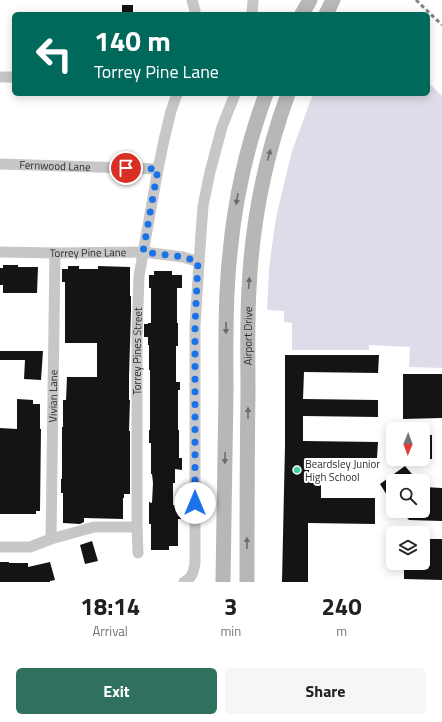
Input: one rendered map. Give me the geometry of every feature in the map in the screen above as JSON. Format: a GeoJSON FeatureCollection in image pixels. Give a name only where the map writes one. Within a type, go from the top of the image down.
{"type":"FeatureCollection","features":[{"type":"Feature","properties":{"kind":"main road"},"geometry":{"type":"LineString","coordinates":[[303,12],[310,0]]}},
{"type":"Feature","properties":{"kind":"main road"},"geometry":{"type":"LineString","coordinates":[[327,12],[333,0]]}},
{"type":"Feature","properties":{"kind":"main road","name":"Airport Drive"},"geometry":{"type":"LineString","coordinates":[[223,582],[227,310],[230,253],[242,176],[251,140],[265,96]]}},
{"type":"Feature","properties":{"kind":"main road","name":"Airport Drive"},"geometry":{"type":"LineString","coordinates":[[247,582],[248,307],[251,256],[257,209],[264,174],[287,96]]}},
{"type":"Feature","properties":{"kind":"street"},"geometry":{"type":"LineString","coordinates":[[192,0],[195,12]]}},
{"type":"Feature","properties":{"kind":"street"},"geometry":{"type":"LineString","coordinates":[[252,12],[253,0]]}},
{"type":"Feature","properties":{"kind":"street"},"geometry":{"type":"LineString","coordinates":[[0,77],[12,77]]}},
{"type":"Feature","properties":{"kind":"street","name":"Torrey Pines Street"},"geometry":{"type":"LineString","coordinates":[[138,553],[137,336],[139,276],[164,140],[176,96]]}},
{"type":"Feature","properties":{"kind":"street"},"geometry":{"type":"LineString","coordinates":[[184,582],[188,580],[193,573],[195,564],[195,326],[198,262],[203,206],[222,127],[234,96]]}},
{"type":"Feature","properties":{"kind":"street","name":"Fernwood Lane"},"geometry":{"type":"LineString","coordinates":[[0,164],[158,169]]}},
{"type":"Feature","properties":{"kind":"street","name":"Torrey Pine Lane"},"geometry":{"type":"LineString","coordinates":[[0,252],[143,252],[184,257],[198,262]]}},
{"type":"Feature","properties":{"kind":"street","name":"Vivian Lane"},"geometry":{"type":"LineString","coordinates":[[51,539],[55,253]]}},
{"type":"Feature","properties":{"kind":"street"},"geometry":{"type":"LineString","coordinates":[[0,547],[30,547],[51,539],[94,527],[137,527]]}},
{"type":"Feature","properties":{"kind":"shaded area"},"geometry":{"type":"Polygon","coordinates":[[[430,84],[442,96],[442,368],[409,367],[410,347],[369,345],[369,350],[292,350],[292,323],[284,322],[284,311],[267,310],[269,269],[275,224],[292,151],[312,96],[430,96],[430,84]]]}},
{"type":"Feature","properties":{"kind":"building"},"geometry":{"type":"Polygon","coordinates":[[[122,5],[133,5],[133,12],[122,12],[122,5]]]}},
{"type":"Feature","properties":{"kind":"building"},"geometry":{"type":"Polygon","coordinates":[[[3,265],[38,267],[37,293],[3,293],[3,285],[0,285],[0,268],[3,268],[3,265]]]}},
{"type":"Feature","properties":{"kind":"building"},"geometry":{"type":"Polygon","coordinates":[[[68,266],[79,266],[79,269],[98,269],[98,266],[130,267],[130,494],[124,494],[123,519],[84,518],[84,522],[80,524],[63,523],[63,493],[61,493],[62,427],[63,400],[66,400],[67,377],[97,377],[97,343],[65,343],[65,282],[62,282],[62,269],[68,269],[68,266]]]}},
{"type":"Feature","properties":{"kind":"building"},"geometry":{"type":"Polygon","coordinates":[[[154,271],[172,271],[172,275],[182,275],[182,288],[177,288],[178,346],[176,346],[176,382],[180,382],[180,390],[178,390],[178,430],[179,458],[182,458],[182,470],[175,469],[175,483],[173,483],[173,505],[181,505],[181,519],[178,519],[178,546],[169,546],[169,550],[151,550],[151,524],[149,524],[149,502],[152,503],[153,483],[151,474],[151,443],[149,443],[149,345],[148,337],[144,337],[144,324],[151,323],[151,288],[149,288],[149,275],[154,275],[154,271]]]}},
{"type":"Feature","properties":{"kind":"building"},"geometry":{"type":"Polygon","coordinates":[[[0,351],[43,351],[41,380],[24,379],[25,360],[0,360],[0,351]]]}},
{"type":"Feature","properties":{"kind":"building","name":"Beardsley Junior High School"},"geometry":{"type":"Polygon","coordinates":[[[285,355],[379,355],[378,373],[304,372],[303,399],[378,400],[378,417],[303,416],[303,441],[378,442],[377,458],[309,458],[309,481],[321,482],[321,498],[375,498],[375,524],[308,523],[308,582],[282,582],[285,355]]]}},
{"type":"Feature","properties":{"kind":"building"},"geometry":{"type":"Polygon","coordinates":[[[403,374],[442,374],[442,418],[403,419],[403,374]]]}},
{"type":"Feature","properties":{"kind":"building"},"geometry":{"type":"Polygon","coordinates":[[[17,399],[33,400],[33,404],[40,404],[40,511],[36,511],[36,514],[0,514],[0,428],[17,429],[17,399]]]}},
{"type":"Feature","properties":{"kind":"building"},"geometry":{"type":"Polygon","coordinates":[[[430,435],[432,435],[432,459],[430,459],[430,435]]]}},
{"type":"Feature","properties":{"kind":"building"},"geometry":{"type":"Polygon","coordinates":[[[405,466],[412,474],[394,474],[405,466]]]}},
{"type":"Feature","properties":{"kind":"building"},"geometry":{"type":"Polygon","coordinates":[[[386,480],[386,494],[380,484],[386,480]]]}},
{"type":"Feature","properties":{"kind":"building"},"geometry":{"type":"Polygon","coordinates":[[[430,487],[442,488],[442,521],[409,520],[407,518],[430,518],[430,487]]]}},
{"type":"Feature","properties":{"kind":"building"},"geometry":{"type":"Polygon","coordinates":[[[430,539],[442,539],[442,580],[404,579],[404,570],[430,570],[430,539]]]}},
{"type":"Feature","properties":{"kind":"building"},"geometry":{"type":"Polygon","coordinates":[[[92,541],[98,561],[85,564],[80,545],[92,541]]]}},
{"type":"Feature","properties":{"kind":"building"},"geometry":{"type":"Polygon","coordinates":[[[0,562],[28,563],[28,567],[50,562],[55,580],[50,582],[0,582],[0,562]]]}},
{"type":"Feature","properties":{"kind":"railway"},"geometry":{"type":"LineString","coordinates":[[416,0],[428,12]]}},
{"type":"Feature","properties":{"kind":"railway"},"geometry":{"type":"LineString","coordinates":[[430,13],[442,25]]}},
{"type":"Feature","properties":{"kind":"place","name":"Beardsley Junior High School"},"geometry":{"type":"Point","coordinates":[297,470]}},
{"type":"Feature","properties":{"kind":"route"},"geometry":{"type":"LineString","coordinates":[[126,168],[158,169],[143,252],[184,257],[198,262],[195,326],[195,503]]}}]}
